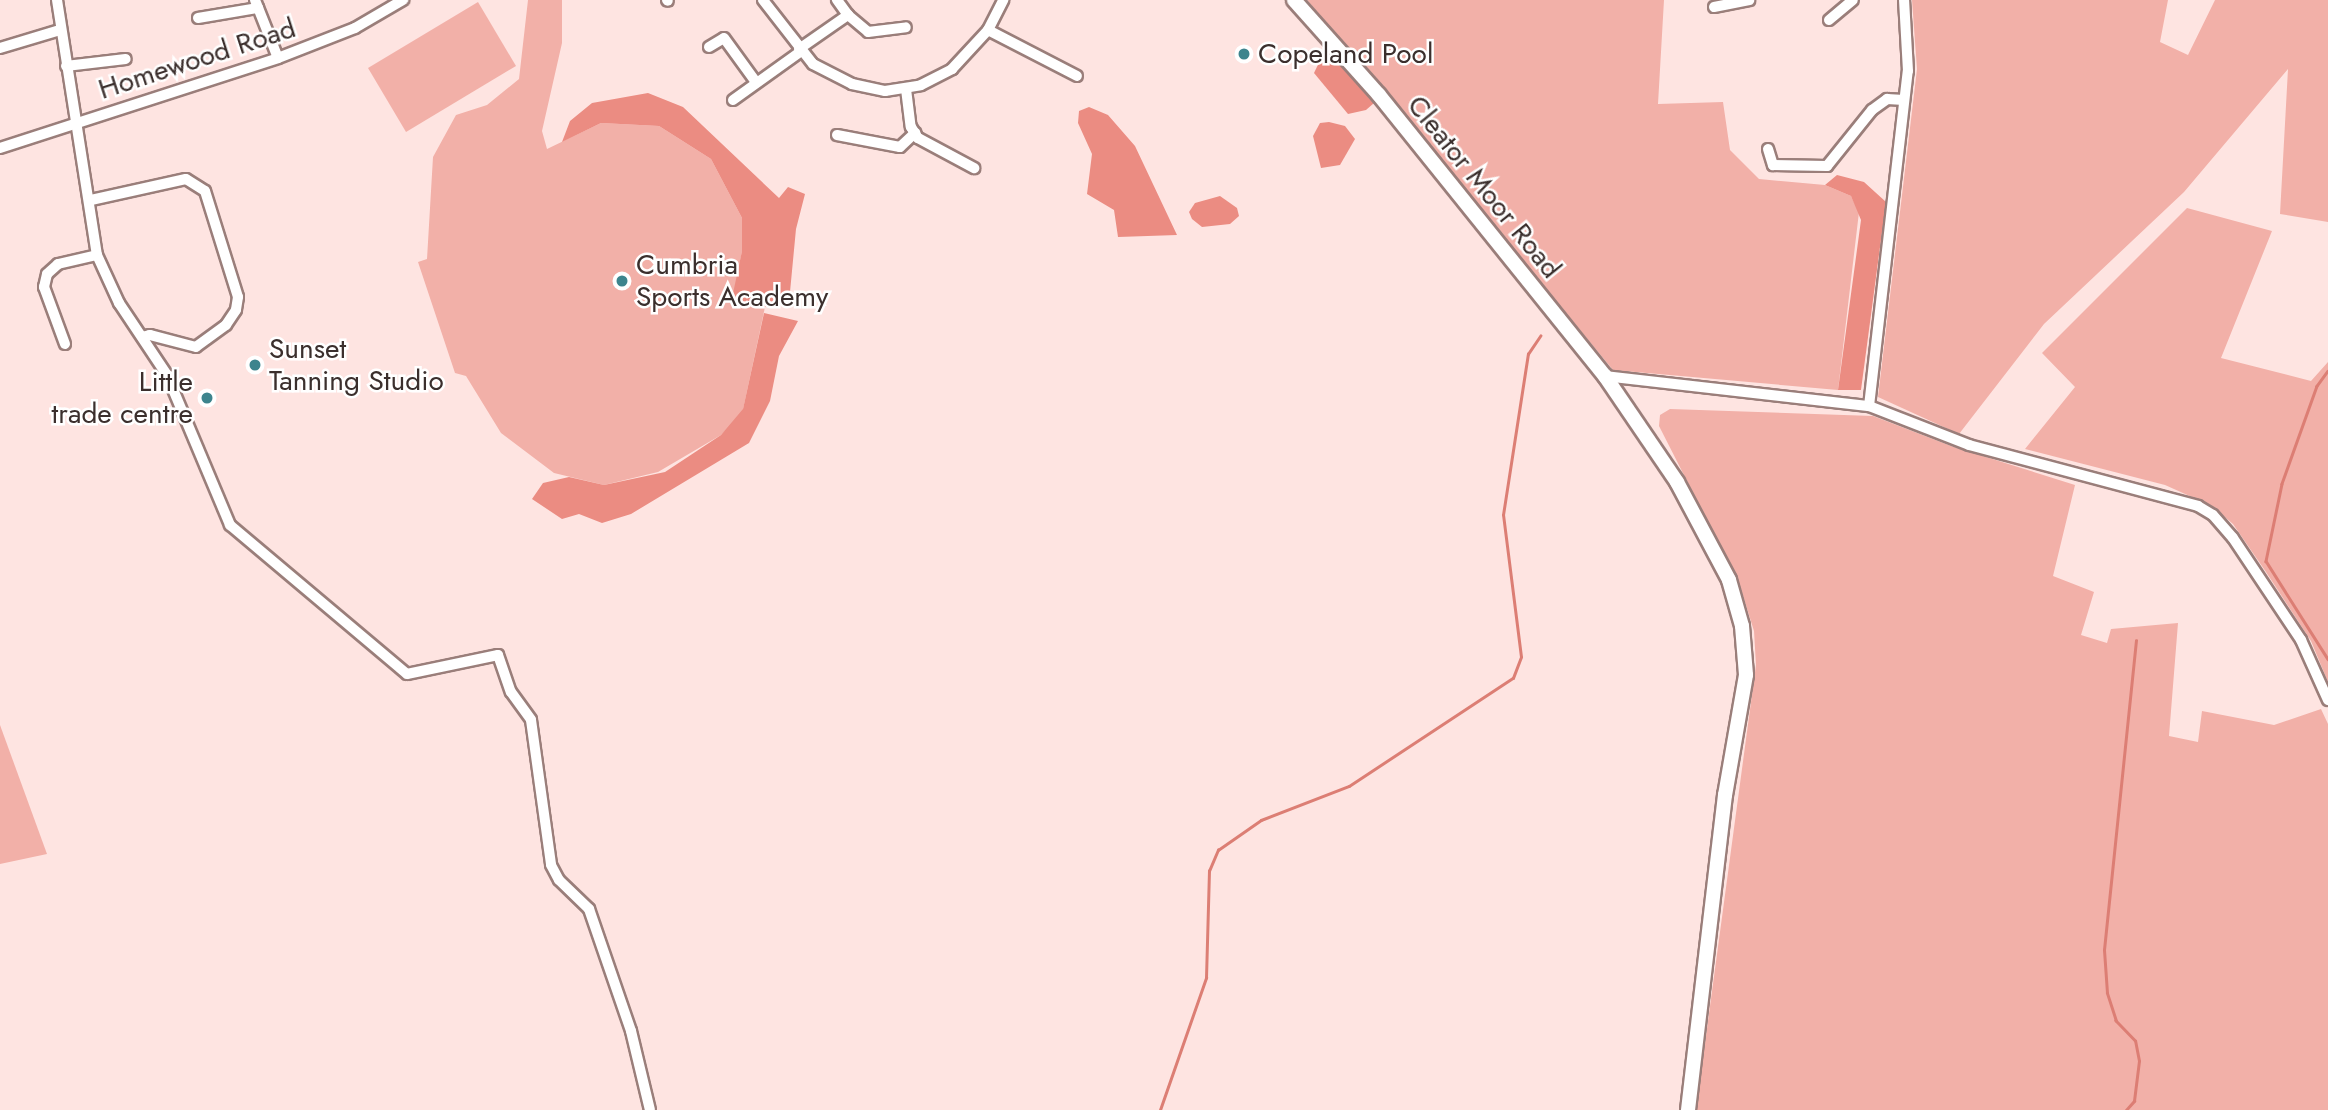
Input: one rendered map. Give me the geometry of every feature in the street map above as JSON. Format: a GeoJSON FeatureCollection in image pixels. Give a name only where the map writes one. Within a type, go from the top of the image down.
{"type":"FeatureCollection","features":[{"type":"Feature","properties":{"kind":"main road","name":"Cleator Moor Road"},"geometry":{"type":"LineString","coordinates":[[1294,0],[1379,95],[1605,376],[1677,482],[1729,580],[1742,626],[1746,674],[1725,795],[1688,1110]]}},
{"type":"Feature","properties":{"kind":"street"},"geometry":{"type":"LineString","coordinates":[[57,0],[74,123],[92,200],[97,255],[142,337],[167,375],[230,525],[407,674],[498,655],[511,692],[531,720],[551,865],[559,880],[589,909],[631,1031],[650,1110]]}},
{"type":"Feature","properties":{"kind":"street","name":"Homewood Road"},"geometry":{"type":"LineString","coordinates":[[0,148],[278,58],[355,28],[402,0]]}},
{"type":"Feature","properties":{"kind":"street"},"geometry":{"type":"LineString","coordinates":[[763,0],[799,50],[852,85],[885,91],[906,89],[952,69],[988,30],[1003,0]]}},
{"type":"Feature","properties":{"kind":"street"},"geometry":{"type":"LineString","coordinates":[[837,0],[848,15],[868,32],[906,27]]}},
{"type":"Feature","properties":{"kind":"street"},"geometry":{"type":"LineString","coordinates":[[1714,7],[1749,0]]}},
{"type":"Feature","properties":{"kind":"street"},"geometry":{"type":"LineString","coordinates":[[1829,20],[1853,0]]}},
{"type":"Feature","properties":{"kind":"street"},"geometry":{"type":"LineString","coordinates":[[1869,406],[1908,71],[1904,0]]}},
{"type":"Feature","properties":{"kind":"street"},"geometry":{"type":"LineString","coordinates":[[198,18],[256,4],[278,58]]}},
{"type":"Feature","properties":{"kind":"street"},"geometry":{"type":"LineString","coordinates":[[733,100],[848,15]]}},
{"type":"Feature","properties":{"kind":"street"},"geometry":{"type":"LineString","coordinates":[[0,48],[60,30]]}},
{"type":"Feature","properties":{"kind":"street"},"geometry":{"type":"LineString","coordinates":[[988,30],[1077,76]]}},
{"type":"Feature","properties":{"kind":"street"},"geometry":{"type":"LineString","coordinates":[[709,47],[724,38],[756,82]]}},
{"type":"Feature","properties":{"kind":"street"},"geometry":{"type":"LineString","coordinates":[[66,66],[126,60]]}},
{"type":"Feature","properties":{"kind":"street"},"geometry":{"type":"LineString","coordinates":[[906,89],[915,133],[974,169]]}},
{"type":"Feature","properties":{"kind":"street"},"geometry":{"type":"LineString","coordinates":[[1768,149],[1773,165],[1827,166],[1872,110],[1887,99],[1904,100]]}},
{"type":"Feature","properties":{"kind":"street"},"geometry":{"type":"LineString","coordinates":[[838,135],[900,147],[915,133]]}},
{"type":"Feature","properties":{"kind":"street"},"geometry":{"type":"LineString","coordinates":[[92,200],[186,179],[205,191],[238,297],[236,310],[226,325],[196,347],[150,335],[142,337]]}},
{"type":"Feature","properties":{"kind":"street"},"geometry":{"type":"LineString","coordinates":[[65,344],[44,287],[47,274],[58,264],[97,255]]}},
{"type":"Feature","properties":{"kind":"street"},"geometry":{"type":"LineString","coordinates":[[1605,376],[1869,406],[1969,445],[2181,500],[2213,515],[2301,640],[2328,700]]}},
{"type":"Feature","properties":{"kind":"shaded area"},"geometry":{"type":"Polygon","coordinates":[[[528,0],[562,0],[562,43],[542,131],[547,149],[601,123],[659,126],[711,159],[742,218],[742,251],[733,298],[765,307],[742,414],[721,435],[658,472],[604,485],[554,473],[501,433],[466,376],[455,373],[418,262],[427,259],[433,157],[456,115],[487,105],[519,79],[528,0]]]}},
{"type":"Feature","properties":{"kind":"shaded area"},"geometry":{"type":"Polygon","coordinates":[[[1307,0],[1664,0],[1658,104],[1723,102],[1730,150],[1759,179],[1825,185],[1851,196],[1859,212],[1838,390],[1613,370],[1307,0]]]}},
{"type":"Feature","properties":{"kind":"shaded area"},"geometry":{"type":"Polygon","coordinates":[[[1912,0],[2168,0],[2160,42],[2188,55],[2215,0],[2328,0],[2328,222],[2280,214],[2288,69],[2184,192],[2044,324],[1959,434],[1878,397],[1917,69],[1912,0]]]}},
{"type":"Feature","properties":{"kind":"shaded area"},"geometry":{"type":"Polygon","coordinates":[[[478,2],[516,66],[406,132],[368,68],[478,2]]]}},
{"type":"Feature","properties":{"kind":"shaded area"},"geometry":{"type":"Polygon","coordinates":[[[1327,46],[1374,103],[1366,110],[1348,114],[1314,73],[1327,46]]]}},
{"type":"Feature","properties":{"kind":"shaded area"},"geometry":{"type":"Polygon","coordinates":[[[648,93],[683,107],[779,198],[788,187],[805,194],[796,229],[790,292],[765,307],[732,298],[742,251],[742,218],[711,159],[659,126],[601,123],[562,142],[570,121],[592,103],[648,93]]]}},
{"type":"Feature","properties":{"kind":"shaded area"},"geometry":{"type":"Polygon","coordinates":[[[1089,107],[1108,115],[1135,146],[1177,235],[1118,237],[1114,210],[1087,194],[1092,154],[1078,123],[1079,111],[1089,107]]]}},
{"type":"Feature","properties":{"kind":"shaded area"},"geometry":{"type":"Polygon","coordinates":[[[1320,123],[1345,126],[1355,139],[1340,165],[1321,168],[1313,136],[1320,123]]]}},
{"type":"Feature","properties":{"kind":"shaded area"},"geometry":{"type":"Polygon","coordinates":[[[1837,175],[1864,182],[1886,202],[1861,390],[1838,390],[1861,220],[1851,196],[1825,185],[1837,175]]]}},
{"type":"Feature","properties":{"kind":"shaded area"},"geometry":{"type":"Polygon","coordinates":[[[1220,196],[1237,208],[1239,216],[1230,224],[1202,227],[1192,219],[1189,212],[1195,203],[1220,196]]]}},
{"type":"Feature","properties":{"kind":"shaded area"},"geometry":{"type":"Polygon","coordinates":[[[2187,208],[2272,231],[2221,358],[2311,381],[2328,362],[2328,682],[2311,641],[2266,572],[2233,524],[2212,506],[2165,485],[2025,449],[2075,387],[2042,353],[2187,208]]]}},
{"type":"Feature","properties":{"kind":"shaded area"},"geometry":{"type":"Polygon","coordinates":[[[764,313],[798,321],[779,356],[770,401],[749,443],[631,514],[602,523],[579,514],[562,519],[532,499],[543,483],[569,477],[604,485],[665,472],[721,435],[743,409],[764,313]]]}},
{"type":"Feature","properties":{"kind":"shaded area"},"geometry":{"type":"Polygon","coordinates":[[[1670,409],[1873,416],[1951,446],[2075,485],[2053,576],[2094,592],[2081,635],[2107,643],[2111,629],[2178,623],[2169,736],[2198,742],[2202,711],[2274,725],[2321,709],[2328,724],[2328,1110],[1696,1110],[1756,665],[1754,631],[1739,583],[1659,426],[1660,415],[1670,409]]]}},
{"type":"Feature","properties":{"kind":"shaded area"},"geometry":{"type":"Polygon","coordinates":[[[0,725],[47,854],[0,864],[0,725]]]}},
{"type":"Feature","properties":{"kind":"waterway"},"geometry":{"type":"LineString","coordinates":[[1160,1110],[1206,978],[1209,871],[1218,850],[1261,820],[1349,786],[1513,678],[1521,657],[1503,515],[1528,354],[1540,336]]}},
{"type":"Feature","properties":{"kind":"waterway"},"geometry":{"type":"LineString","coordinates":[[2328,371],[2317,386],[2282,484],[2266,561],[2328,659]]}},
{"type":"Feature","properties":{"kind":"waterway"},"geometry":{"type":"LineString","coordinates":[[2126,1110],[2134,1101],[2139,1061],[2135,1041],[2116,1021],[2107,993],[2104,950],[2136,641]]}},
{"type":"Feature","properties":{"kind":"place","name":"Copeland Pool"},"geometry":{"type":"Point","coordinates":[1244,54]}},
{"type":"Feature","properties":{"kind":"place","name":"Cumbria Sports Academy"},"geometry":{"type":"Point","coordinates":[622,281]}},
{"type":"Feature","properties":{"kind":"place","name":"Sunset Tanning Studio"},"geometry":{"type":"Point","coordinates":[255,365]}},
{"type":"Feature","properties":{"kind":"place","name":"Little trade centre"},"geometry":{"type":"Point","coordinates":[207,398]}}]}
